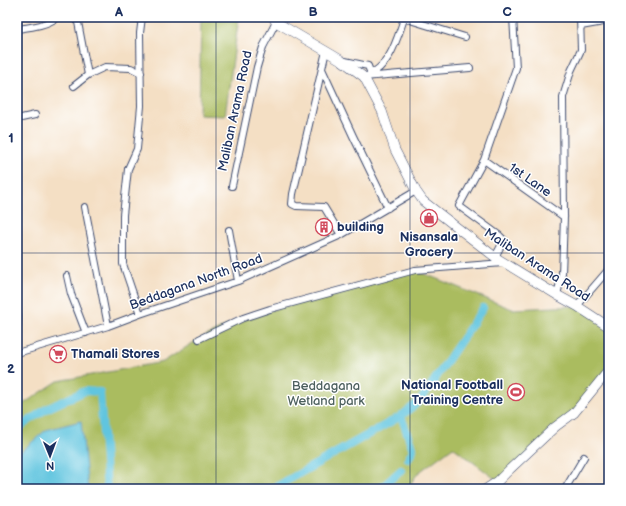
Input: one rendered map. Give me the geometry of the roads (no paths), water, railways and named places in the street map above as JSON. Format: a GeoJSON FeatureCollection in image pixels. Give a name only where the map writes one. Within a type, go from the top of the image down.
{"type":"FeatureCollection","features":[{"type":"Feature","properties":{"kind":"street"},"geometry":{"type":"LineString","coordinates":[[17,29],[39,26],[53,21],[58,17]]}},
{"type":"Feature","properties":{"kind":"street"},"geometry":{"type":"LineString","coordinates":[[77,17],[88,75]]}},
{"type":"Feature","properties":{"kind":"street"},"geometry":{"type":"LineString","coordinates":[[140,314],[123,264],[123,215],[128,169],[137,149],[141,106],[140,33],[142,17]]}},
{"type":"Feature","properties":{"kind":"street"},"geometry":{"type":"LineString","coordinates":[[495,257],[504,240],[459,206],[484,160],[516,68],[513,17]]}},
{"type":"Feature","properties":{"kind":"street"},"geometry":{"type":"LineString","coordinates":[[556,295],[562,274],[564,217],[563,97],[571,71],[581,50],[580,17]]}},
{"type":"Feature","properties":{"kind":"street"},"geometry":{"type":"LineString","coordinates":[[368,76],[384,64],[393,50],[402,18],[465,37]]}},
{"type":"Feature","properties":{"kind":"street"},"geometry":{"type":"LineString","coordinates":[[274,19],[368,76],[470,68]]}},
{"type":"Feature","properties":{"kind":"street","name":"Maliban Arama Road"},"geometry":{"type":"LineString","coordinates":[[232,186],[262,47],[274,19]]}},
{"type":"Feature","properties":{"kind":"street"},"geometry":{"type":"LineString","coordinates":[[581,26],[609,21]]}},
{"type":"Feature","properties":{"kind":"street"},"geometry":{"type":"LineString","coordinates":[[326,51],[292,204],[296,206],[324,207],[342,235]]}},
{"type":"Feature","properties":{"kind":"street"},"geometry":{"type":"LineString","coordinates":[[74,86],[88,75],[105,67],[131,68],[141,73]]}},
{"type":"Feature","properties":{"kind":"street"},"geometry":{"type":"LineString","coordinates":[[322,69],[388,208]]}},
{"type":"Feature","properties":{"kind":"street","name":"Maliban Arama Road"},"geometry":{"type":"LineString","coordinates":[[368,76],[395,150],[416,191],[423,201],[495,257],[609,327]]}},
{"type":"Feature","properties":{"kind":"street"},"geometry":{"type":"LineString","coordinates":[[17,118],[35,115]]}},
{"type":"Feature","properties":{"kind":"street","name":"1st Lane"},"geometry":{"type":"LineString","coordinates":[[484,160],[564,217]]}},
{"type":"Feature","properties":{"kind":"street","name":"Beddagana North Road"},"geometry":{"type":"LineString","coordinates":[[17,352],[108,326],[238,281],[342,235],[416,191]]}},
{"type":"Feature","properties":{"kind":"street"},"geometry":{"type":"LineString","coordinates":[[85,207],[108,326]]}},
{"type":"Feature","properties":{"kind":"street"},"geometry":{"type":"LineString","coordinates":[[229,230],[238,281]]}},
{"type":"Feature","properties":{"kind":"street"},"geometry":{"type":"LineString","coordinates":[[199,339],[243,318],[264,311],[415,270],[504,263]]}},
{"type":"Feature","properties":{"kind":"street"},"geometry":{"type":"LineString","coordinates":[[577,306],[609,269]]}},
{"type":"Feature","properties":{"kind":"street"},"geometry":{"type":"LineString","coordinates":[[67,276],[71,294],[86,333]]}},
{"type":"Feature","properties":{"kind":"street"},"geometry":{"type":"LineString","coordinates":[[17,310],[17,328]]}},
{"type":"Feature","properties":{"kind":"street"},"geometry":{"type":"LineString","coordinates":[[486,489],[498,481],[555,427],[574,413],[609,370]]}},
{"type":"Feature","properties":{"kind":"street"},"geometry":{"type":"LineString","coordinates":[[565,489],[584,457]]}},
{"type":"Feature","properties":{"kind":"water"},"geometry":{"type":"Polygon","coordinates":[[[81,421],[88,489],[17,489],[17,455],[46,430],[81,421]]]}},
{"type":"Feature","properties":{"kind":"waterway"},"geometry":{"type":"LineString","coordinates":[[272,489],[401,416],[421,400],[483,308]]}},
{"type":"Feature","properties":{"kind":"waterway"},"geometry":{"type":"LineString","coordinates":[[17,429],[46,409],[85,391],[100,392],[107,489]]}},
{"type":"Feature","properties":{"kind":"waterway"},"geometry":{"type":"LineString","coordinates":[[401,416],[413,450],[408,459]]}},
{"type":"Feature","properties":{"kind":"waterway"},"geometry":{"type":"LineString","coordinates":[[380,489],[401,470]]}},
{"type":"Feature","properties":{"kind":"place","name":"Nisansala Grocery"},"geometry":{"type":"Point","coordinates":[429,218]}},
{"type":"Feature","properties":{"kind":"place","name":"building"},"geometry":{"type":"Point","coordinates":[324,227]}},
{"type":"Feature","properties":{"kind":"place","name":"Thamali Stores"},"geometry":{"type":"Point","coordinates":[58,354]}},
{"type":"Feature","properties":{"kind":"place","name":"National Football Training Centre"},"geometry":{"type":"Point","coordinates":[516,392]}},
{"type":"Feature","properties":{"kind":"park label","name":"Beddagana Wetland park"},"geometry":{"type":"Point","coordinates":[326,394]}}]}
